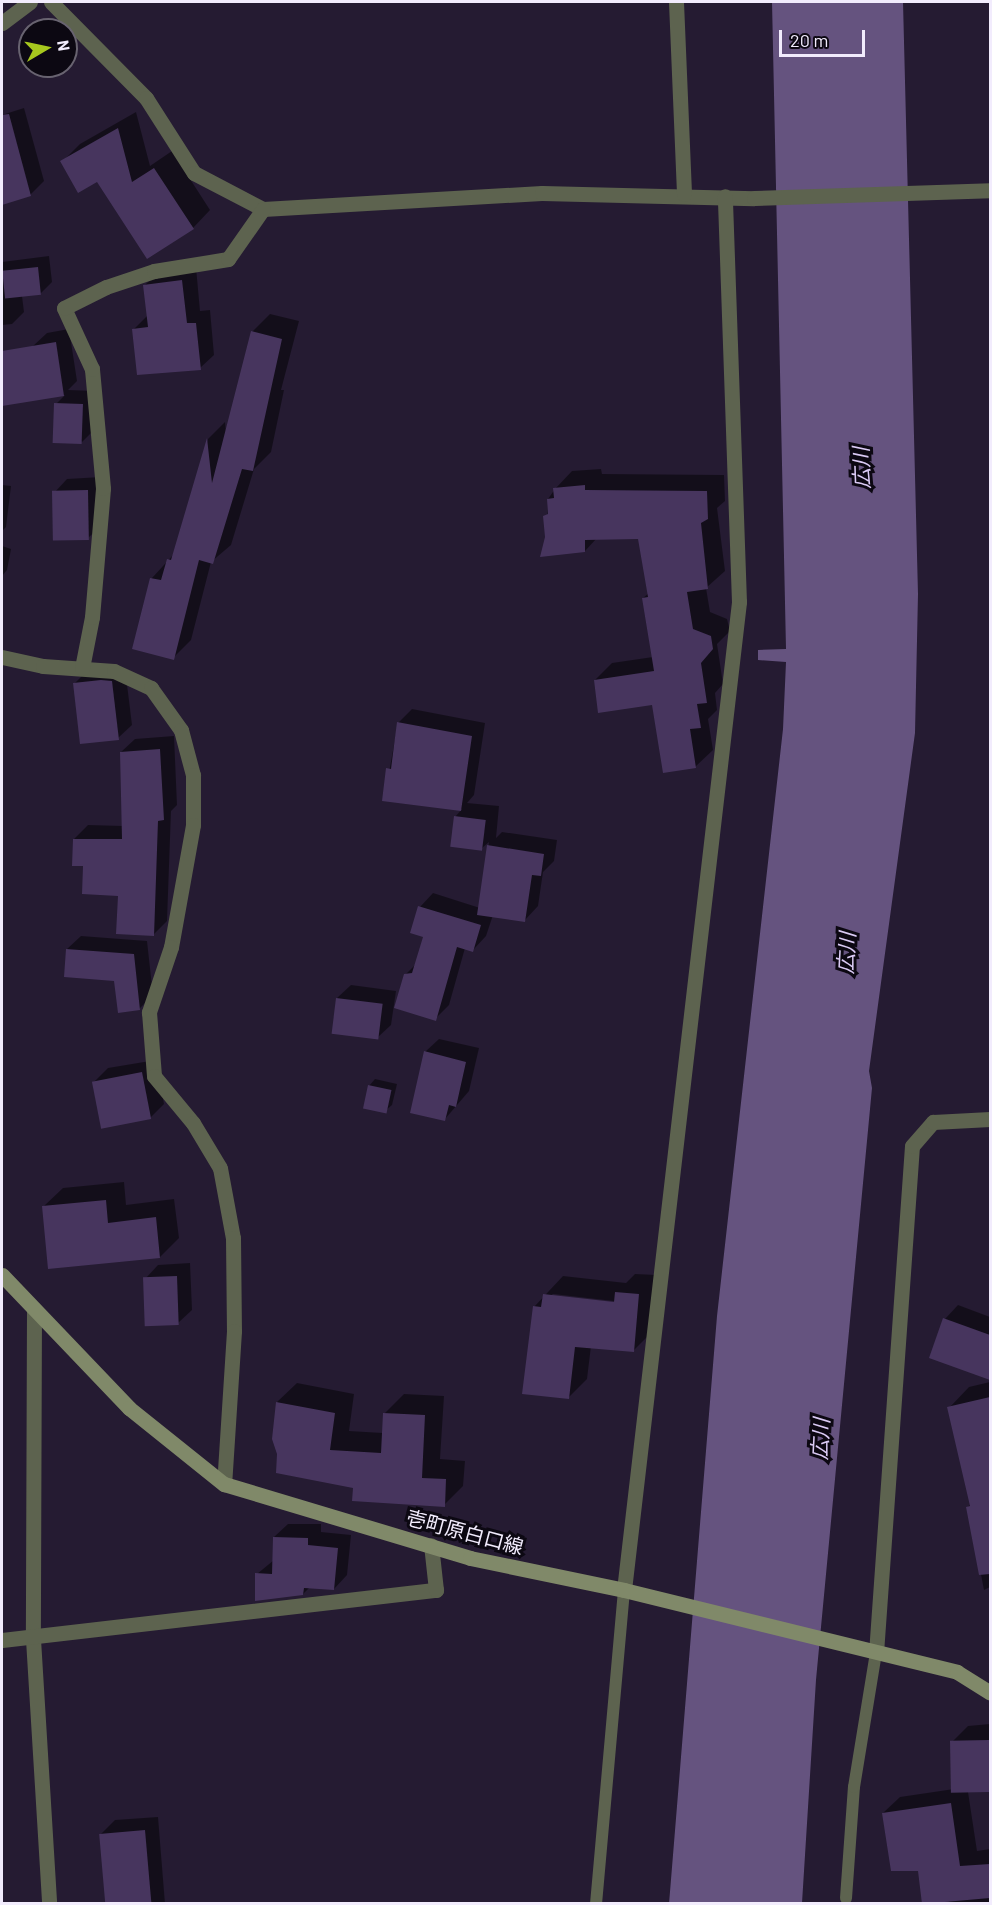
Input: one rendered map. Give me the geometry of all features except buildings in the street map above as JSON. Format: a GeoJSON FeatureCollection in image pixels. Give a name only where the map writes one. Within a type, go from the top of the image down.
{"type":"FeatureCollection","features":[{"type":"Feature","properties":{"kind":"main road","name":"壱町原白口線"},"geometry":{"type":"LineString","coordinates":[[2,1275],[129,1408],[224,1484],[470,1558],[624,1590],[660,1601],[859,1646],[876,1653],[957,1672],[990,1693]]}},
{"type":"Feature","properties":{"kind":"street"},"geometry":{"type":"LineString","coordinates":[[2,23],[30,2]]}},
{"type":"Feature","properties":{"kind":"street"},"geometry":{"type":"LineString","coordinates":[[51,2],[146,98],[194,173],[263,209],[542,193],[684,194],[754,198],[990,190]]}},
{"type":"Feature","properties":{"kind":"street"},"geometry":{"type":"LineString","coordinates":[[676,2],[684,194]]}},
{"type":"Feature","properties":{"kind":"street"},"geometry":{"type":"LineString","coordinates":[[624,1590],[739,602],[725,196]]}},
{"type":"Feature","properties":{"kind":"street"},"geometry":{"type":"LineString","coordinates":[[82,668],[92,617],[103,488],[92,369],[64,308],[106,287],[154,271],[228,259],[263,209]]}},
{"type":"Feature","properties":{"kind":"street"},"geometry":{"type":"LineString","coordinates":[[2,657],[43,666],[114,671],[151,688],[181,730],[194,775],[193,825],[177,914],[149,1011],[154,1076],[193,1123],[220,1168],[233,1238],[234,1331],[224,1484]]}},
{"type":"Feature","properties":{"kind":"street"},"geometry":{"type":"LineString","coordinates":[[876,1653],[912,1146],[933,1122],[990,1119]]}},
{"type":"Feature","properties":{"kind":"street"},"geometry":{"type":"LineString","coordinates":[[34,1309],[33,1639],[49,1904]]}},
{"type":"Feature","properties":{"kind":"street"},"geometry":{"type":"LineString","coordinates":[[2,1640],[33,1639],[436,1590],[431,1545]]}},
{"type":"Feature","properties":{"kind":"lane"},"geometry":{"type":"LineString","coordinates":[[596,1904],[624,1590]]}},
{"type":"Feature","properties":{"kind":"lane"},"geometry":{"type":"LineString","coordinates":[[846,1898],[854,1787],[876,1653]]}},
{"type":"Feature","properties":{"kind":"water","name":"広川"},"geometry":{"type":"Polygon","coordinates":[[[772,2],[903,2],[918,594],[915,733],[869,1071],[872,1088],[816,1680],[802,1903],[669,1904],[717,1316],[783,729],[786,662],[758,660],[758,650],[786,649],[772,2]]]}}]}
